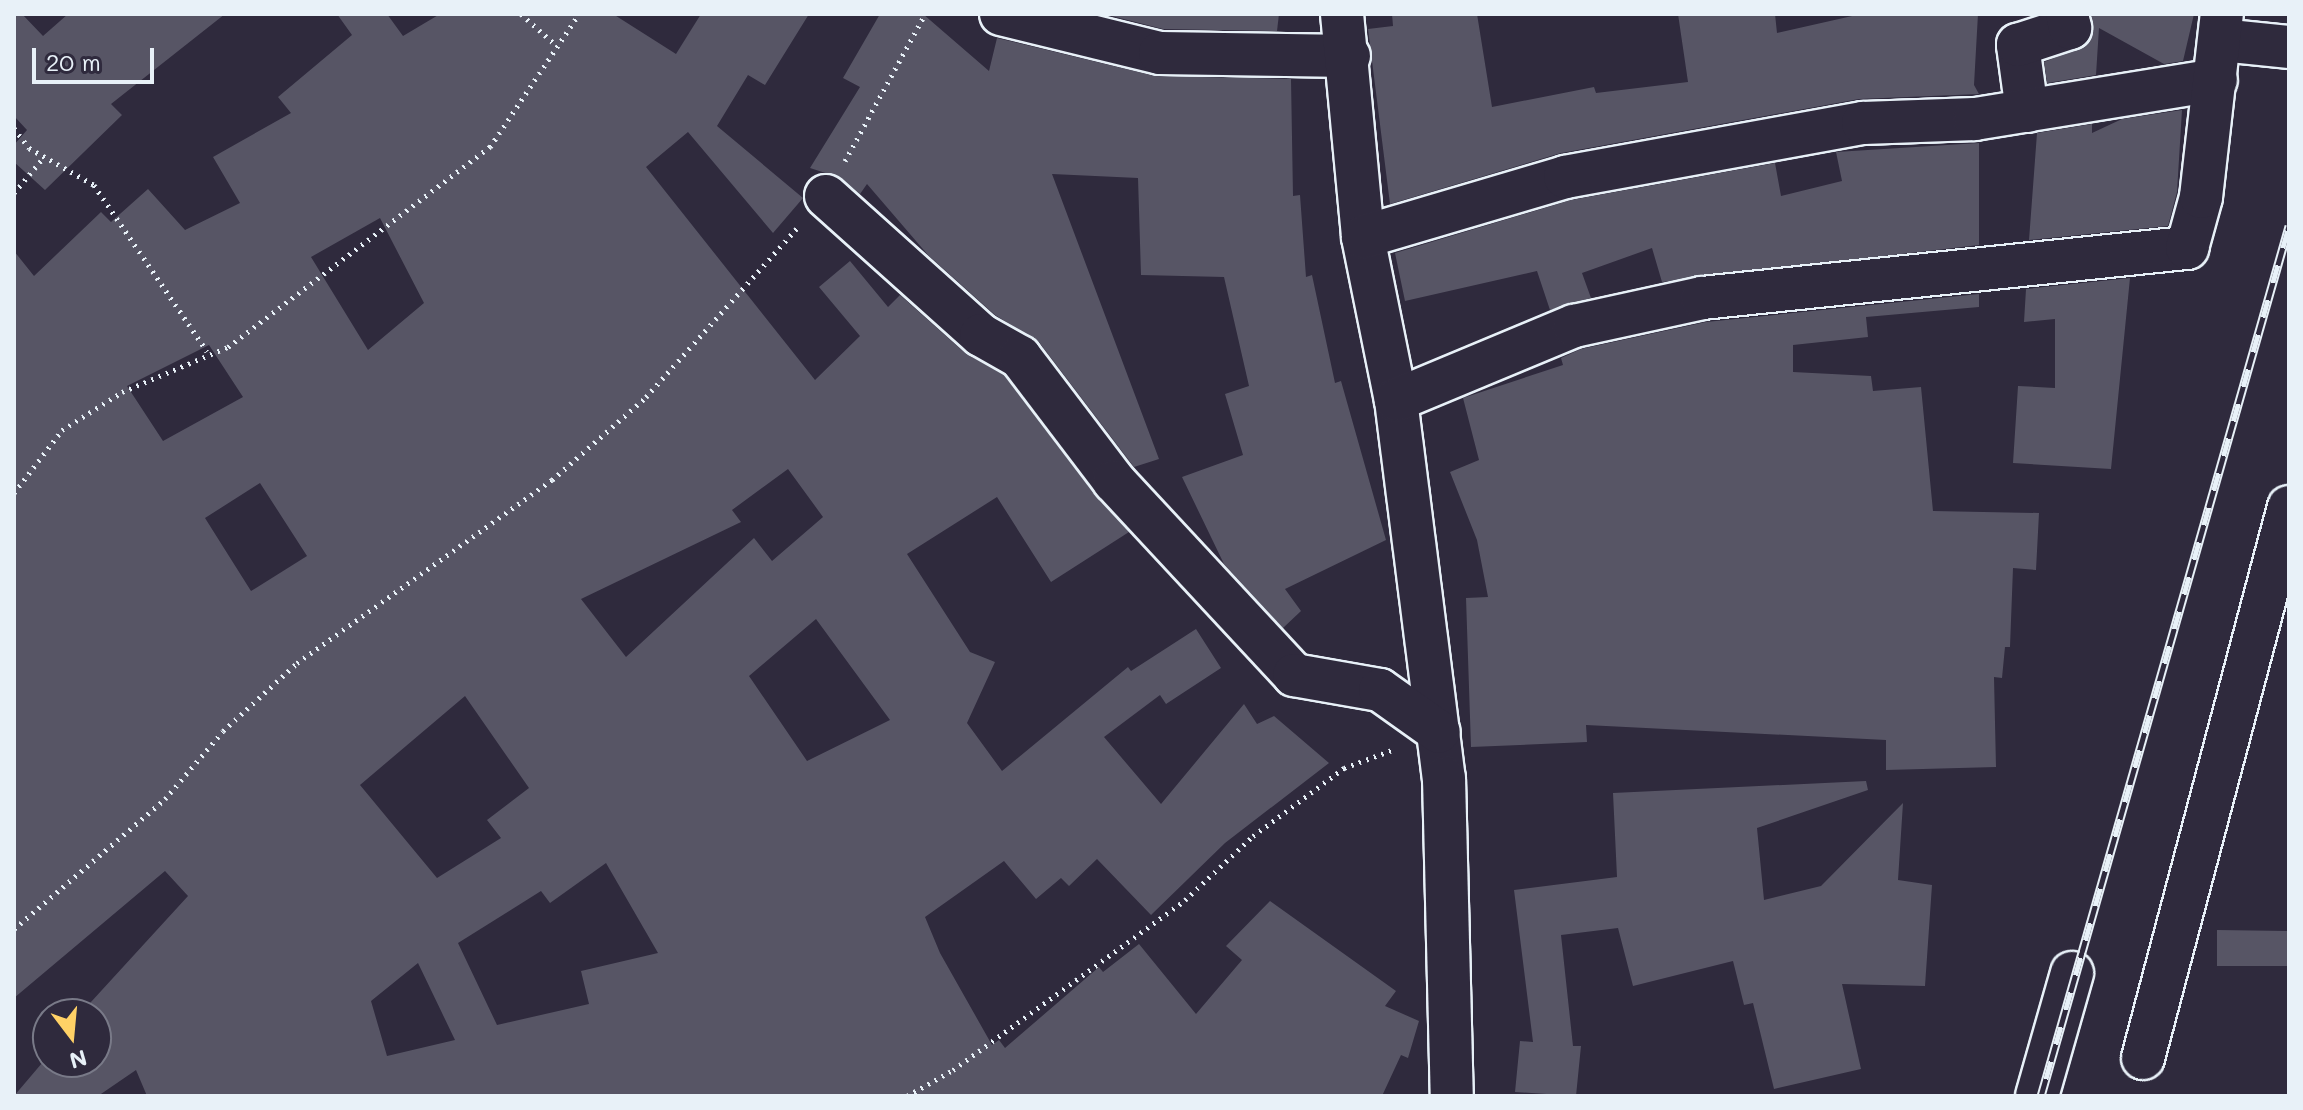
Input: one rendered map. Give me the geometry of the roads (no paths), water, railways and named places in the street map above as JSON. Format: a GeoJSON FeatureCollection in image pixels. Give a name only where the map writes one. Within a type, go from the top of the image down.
{"type":"FeatureCollection","features":[{"type":"Feature","properties":{"kind":"street"},"geometry":{"type":"LineString","coordinates":[[1001,14],[1160,53],[1349,56]]}},
{"type":"Feature","properties":{"kind":"street"},"geometry":{"type":"LineString","coordinates":[[1342,14],[1349,56],[1363,237],[1396,400],[1444,778],[1452,1096]]}},
{"type":"Feature","properties":{"kind":"street"},"geometry":{"type":"LineString","coordinates":[[2027,111],[2018,45],[2070,28],[2067,14]]}},
{"type":"Feature","properties":{"kind":"street"},"geometry":{"type":"LineString","coordinates":[[1363,237],[1565,177],[1863,123],[2027,111],[2220,45],[2289,47]]}},
{"type":"Feature","properties":{"kind":"street"},"geometry":{"type":"LineString","coordinates":[[1396,400],[1574,326],[1702,298],[1874,277],[2173,254],[2187,248],[2201,197],[2220,45]]}},
{"type":"Feature","properties":{"kind":"street"},"geometry":{"type":"LineString","coordinates":[[826,196],[981,335],[1020,357],[1114,481],[1294,675],[1380,690],[1439,732]]}},
{"type":"Feature","properties":{"kind":"street"},"geometry":{"type":"LineString","coordinates":[[2143,1058],[2289,507]]}},
{"type":"Feature","properties":{"kind":"street"},"geometry":{"type":"LineString","coordinates":[[2037,1096],[2072,973]]}},
{"type":"Feature","properties":{"kind":"railway"},"geometry":{"type":"LineString","coordinates":[[2041,1096],[2289,226]]}}]}
